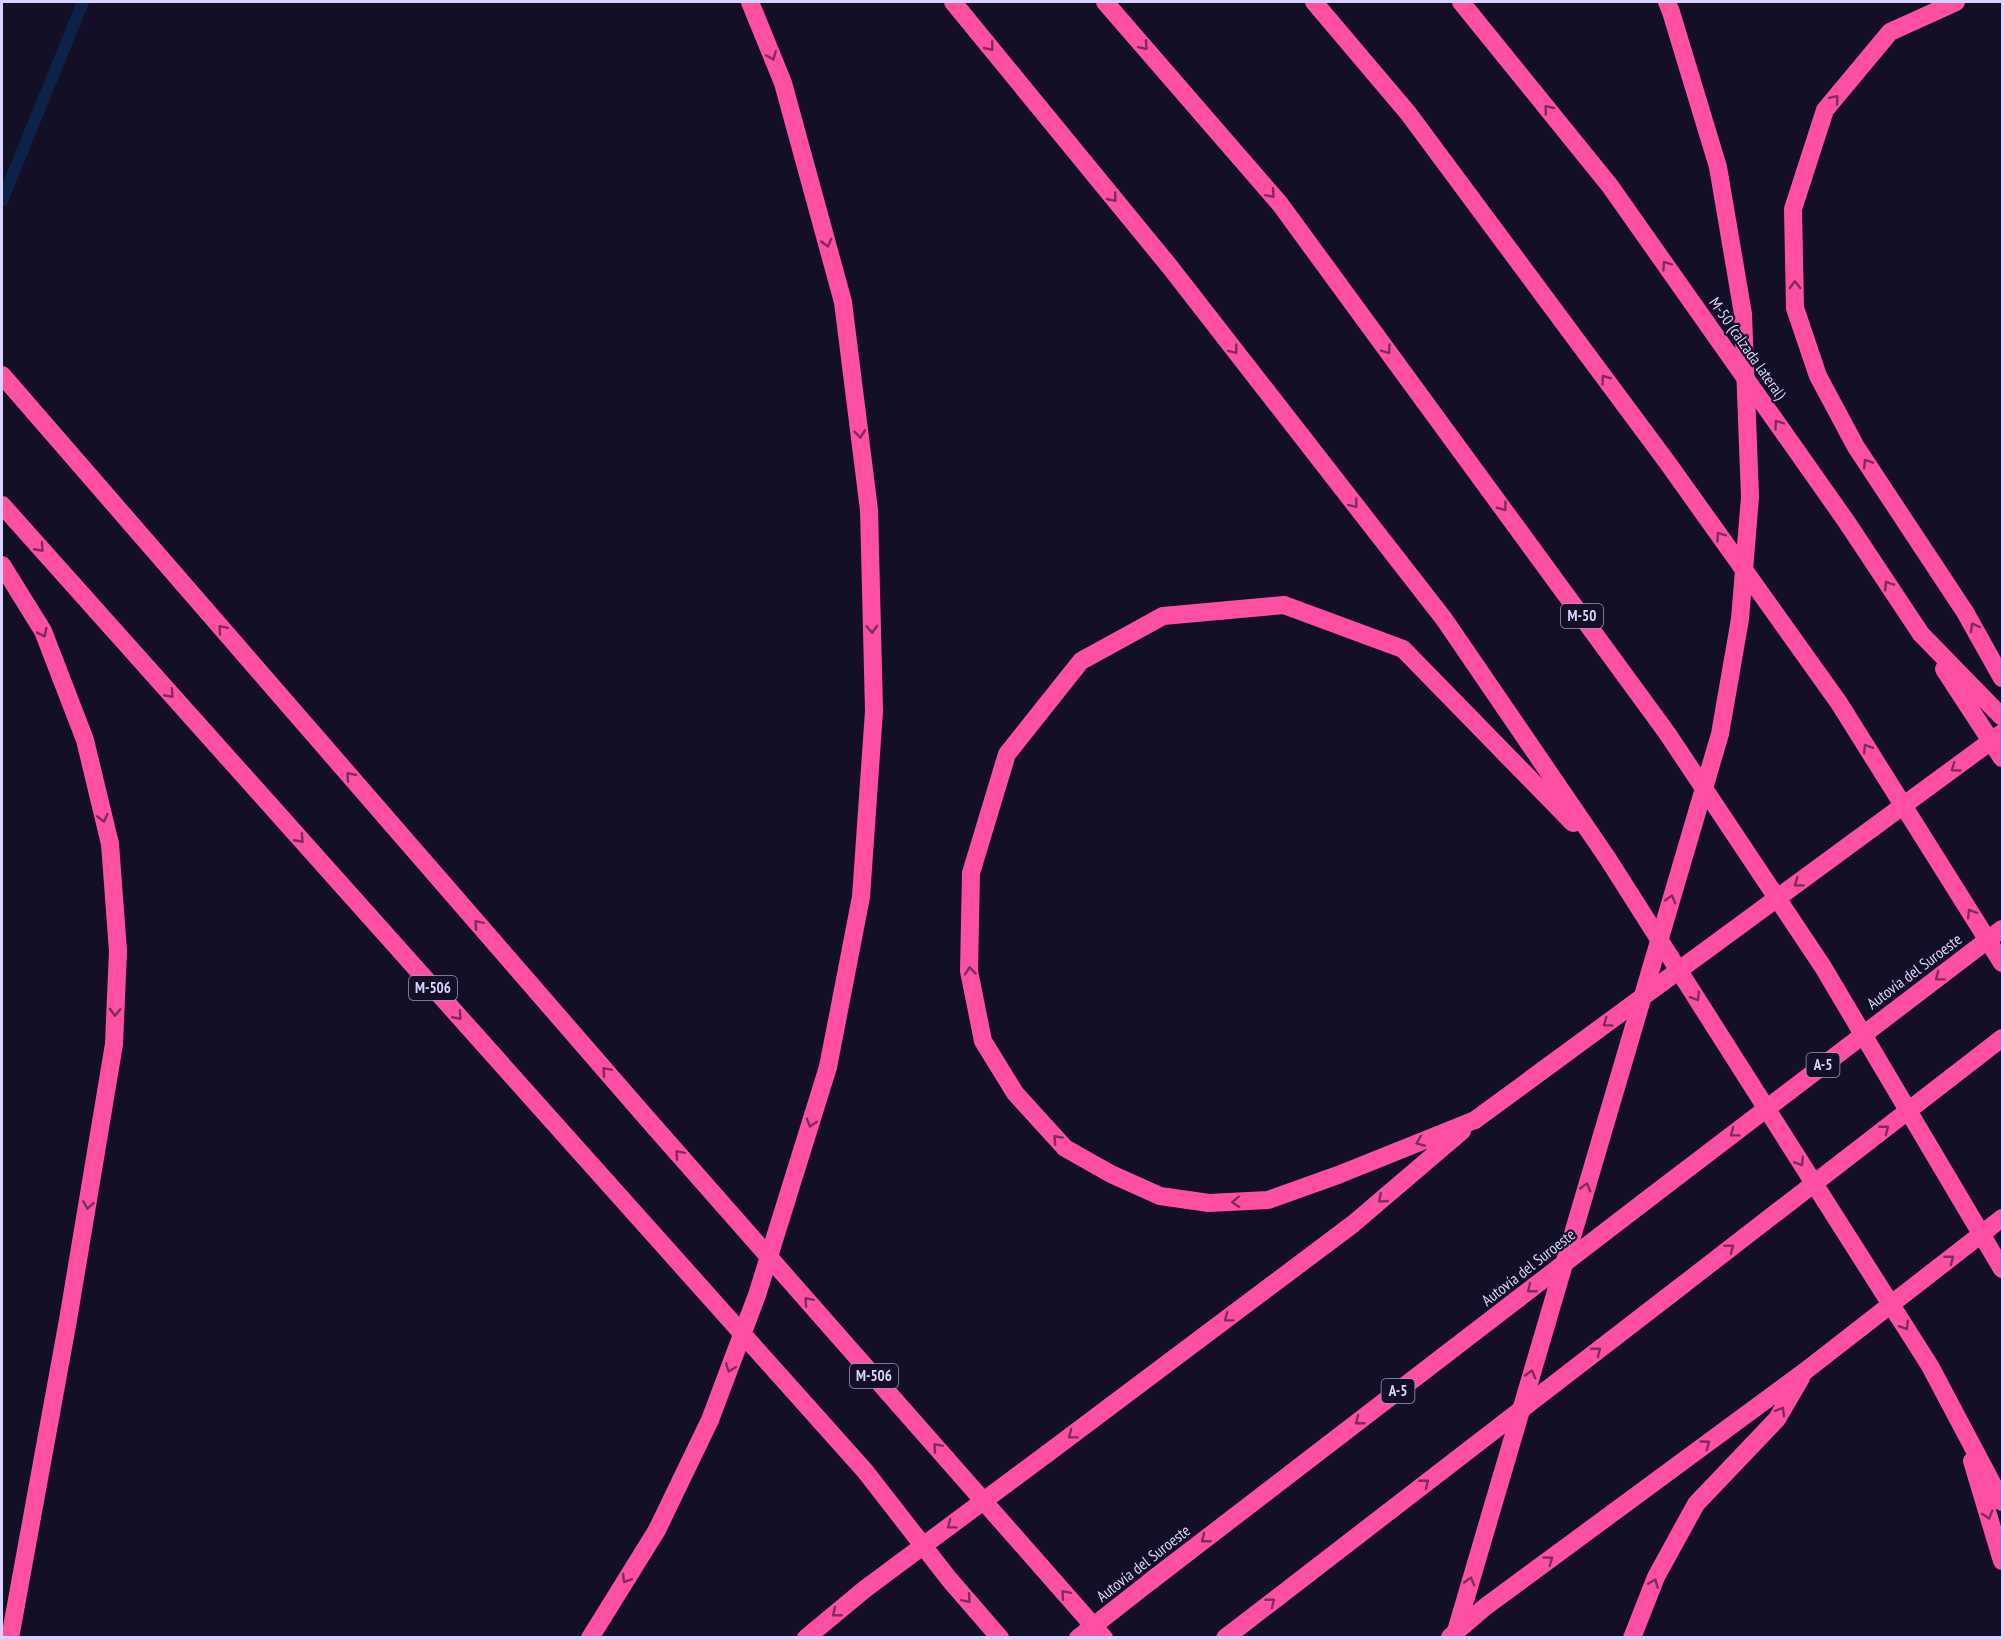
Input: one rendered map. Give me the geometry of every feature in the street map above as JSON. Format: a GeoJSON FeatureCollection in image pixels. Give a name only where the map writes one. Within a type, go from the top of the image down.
{"type":"FeatureCollection","features":[{"type":"Feature","properties":{"kind":"highway"},"geometry":{"type":"LineString","coordinates":[[590,1638],[657,1530],[710,1420],[757,1295],[828,1067],[862,885],[874,711],[869,510],[843,302],[783,83],[750,2]]}},
{"type":"Feature","properties":{"kind":"highway"},"geometry":{"type":"LineString","coordinates":[[953,2],[1170,267],[1444,619],[1608,859],[1930,1366],[2002,1502]]}},
{"type":"Feature","properties":{"kind":"highway","name":"M-50"},"geometry":{"type":"LineString","coordinates":[[1106,2],[1280,204],[1668,733],[1823,967],[2002,1269]]}},
{"type":"Feature","properties":{"kind":"highway"},"geometry":{"type":"LineString","coordinates":[[1314,2],[1408,113],[1722,539],[1839,703],[2002,963]]}},
{"type":"Feature","properties":{"kind":"highway","name":"M-50 (calzada lateral)"},"geometry":{"type":"LineString","coordinates":[[1461,2],[1610,186],[1846,521],[1921,633],[2002,717]]}},
{"type":"Feature","properties":{"kind":"highway"},"geometry":{"type":"LineString","coordinates":[[1454,1638],[1720,734],[1740,619],[1750,497],[1743,314],[1718,167],[1666,2]]}},
{"type":"Feature","properties":{"kind":"highway"},"geometry":{"type":"LineString","coordinates":[[1956,2],[1890,32],[1826,110],[1793,209],[1795,308],[1818,376],[1856,447],[1965,612],[2002,678]]}},
{"type":"Feature","properties":{"kind":"highway","name":"M-506"},"geometry":{"type":"LineString","coordinates":[[2,375],[644,1115],[1104,1638]]}},
{"type":"Feature","properties":{"kind":"highway","name":"M-506"},"geometry":{"type":"LineString","coordinates":[[2,505],[865,1471],[949,1578],[1000,1638]]}},
{"type":"Feature","properties":{"kind":"highway"},"geometry":{"type":"LineString","coordinates":[[2,565],[43,632],[85,740],[110,844],[118,951],[114,1044],[68,1320],[10,1638]]}},
{"type":"Feature","properties":{"kind":"highway"},"geometry":{"type":"LineString","coordinates":[[1474,1120],[1338,1175],[1268,1200],[1209,1203],[1160,1196],[1111,1174],[1065,1148],[1015,1093],[984,1041],[969,971],[971,873],[1007,754],[1081,661],[1162,615],[1284,605],[1403,649],[1608,859]]}},
{"type":"Feature","properties":{"kind":"highway"},"geometry":{"type":"LineString","coordinates":[[1921,633],[2002,758]]}},
{"type":"Feature","properties":{"kind":"highway"},"geometry":{"type":"LineString","coordinates":[[806,1638],[865,1589],[1353,1224],[1474,1120],[2002,733]]}},
{"type":"Feature","properties":{"kind":"highway","name":"Autovía del Suroeste"},"geometry":{"type":"LineString","coordinates":[[1078,1638],[2002,928]]}},
{"type":"Feature","properties":{"kind":"highway"},"geometry":{"type":"LineString","coordinates":[[1225,1638],[2002,1038]]}},
{"type":"Feature","properties":{"kind":"highway"},"geometry":{"type":"LineString","coordinates":[[1449,1638],[1485,1607],[1804,1372],[2002,1218]]}},
{"type":"Feature","properties":{"kind":"highway"},"geometry":{"type":"LineString","coordinates":[[1632,1638],[1656,1577],[1696,1504],[1777,1419],[1804,1372]]}},
{"type":"Feature","properties":{"kind":"highway"},"geometry":{"type":"LineString","coordinates":[[1959,1419],[2002,1561]]}},
{"type":"Feature","properties":{"kind":"waterway"},"geometry":{"type":"LineString","coordinates":[[2,201],[83,2]]}}]}
